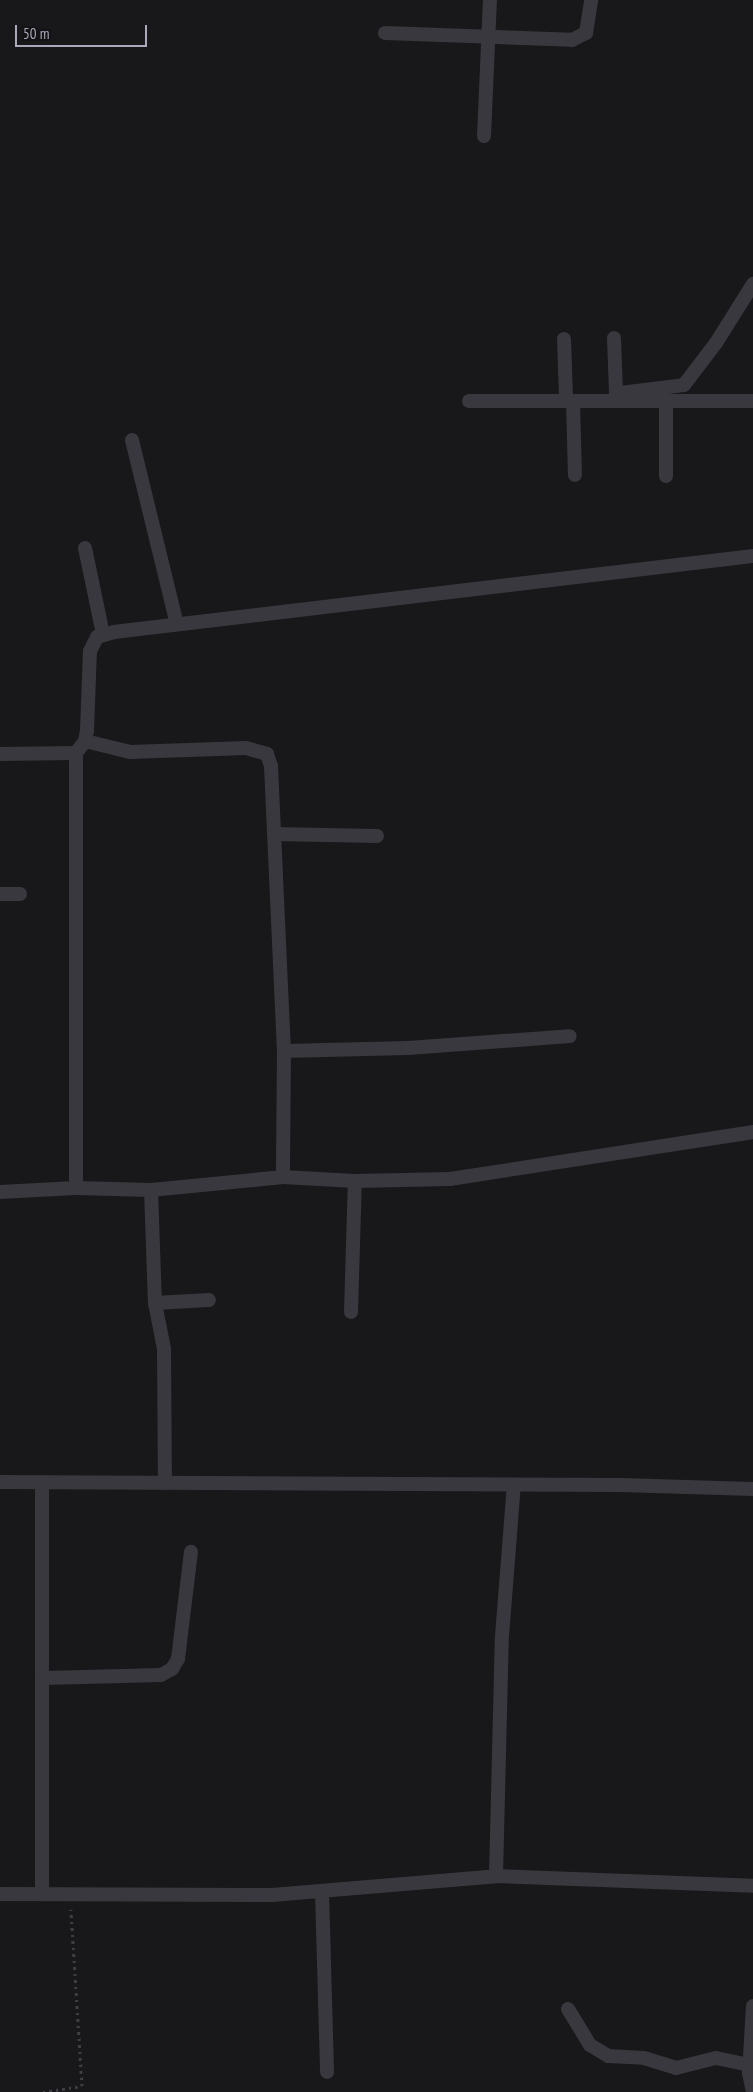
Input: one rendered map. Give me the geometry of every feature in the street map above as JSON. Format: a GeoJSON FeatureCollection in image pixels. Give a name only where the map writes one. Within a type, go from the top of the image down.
{"type":"FeatureCollection","features":[{"type":"Feature","properties":{"kind":"street"},"geometry":{"type":"LineString","coordinates":[[484,136],[490,0]]}},
{"type":"Feature","properties":{"kind":"street"},"geometry":{"type":"LineString","coordinates":[[384,33],[562,40],[581,38],[586,33],[591,0]]}},
{"type":"Feature","properties":{"kind":"street"},"geometry":{"type":"LineString","coordinates":[[469,401],[528,402],[684,385],[716,343],[753,284]]}},
{"type":"Feature","properties":{"kind":"street"},"geometry":{"type":"LineString","coordinates":[[614,338],[616,393]]}},
{"type":"Feature","properties":{"kind":"street"},"geometry":{"type":"LineString","coordinates":[[564,339],[575,475]]}},
{"type":"Feature","properties":{"kind":"street"},"geometry":{"type":"LineString","coordinates":[[570,398],[753,401]]}},
{"type":"Feature","properties":{"kind":"street"},"geometry":{"type":"LineString","coordinates":[[666,401],[666,476]]}},
{"type":"Feature","properties":{"kind":"street"},"geometry":{"type":"LineString","coordinates":[[132,440],[177,624]]}},
{"type":"Feature","properties":{"kind":"street"},"geometry":{"type":"LineString","coordinates":[[85,548],[102,634]]}},
{"type":"Feature","properties":{"kind":"street"},"geometry":{"type":"LineString","coordinates":[[76,1188],[76,753],[85,741],[92,642],[102,634],[177,624],[753,556]]}},
{"type":"Feature","properties":{"kind":"street"},"geometry":{"type":"LineString","coordinates":[[85,741],[130,752],[246,748],[267,754],[271,766],[284,1051],[283,1177]]}},
{"type":"Feature","properties":{"kind":"street"},"geometry":{"type":"LineString","coordinates":[[0,754],[76,753]]}},
{"type":"Feature","properties":{"kind":"street"},"geometry":{"type":"LineString","coordinates":[[274,834],[377,836]]}},
{"type":"Feature","properties":{"kind":"street"},"geometry":{"type":"LineString","coordinates":[[0,894],[20,894]]}},
{"type":"Feature","properties":{"kind":"street"},"geometry":{"type":"LineString","coordinates":[[284,1051],[408,1048],[570,1036]]}},
{"type":"Feature","properties":{"kind":"street"},"geometry":{"type":"LineString","coordinates":[[0,1192],[76,1188],[151,1190],[283,1177],[355,1182],[450,1179],[753,1132]]}},
{"type":"Feature","properties":{"kind":"street"},"geometry":{"type":"LineString","coordinates":[[351,1312],[355,1182]]}},
{"type":"Feature","properties":{"kind":"street"},"geometry":{"type":"LineString","coordinates":[[151,1190],[155,1303],[164,1349],[165,1483]]}},
{"type":"Feature","properties":{"kind":"street"},"geometry":{"type":"LineString","coordinates":[[155,1303],[209,1300]]}},
{"type":"Feature","properties":{"kind":"street"},"geometry":{"type":"LineString","coordinates":[[0,1482],[514,1485],[753,1489]]}},
{"type":"Feature","properties":{"kind":"street"},"geometry":{"type":"LineString","coordinates":[[42,1483],[44,1678],[42,1894]]}},
{"type":"Feature","properties":{"kind":"street"},"geometry":{"type":"LineString","coordinates":[[496,1876],[502,1636],[514,1485]]}},
{"type":"Feature","properties":{"kind":"street"},"geometry":{"type":"LineString","coordinates":[[44,1678],[161,1674],[172,1669],[178,1659],[192,1552]]}},
{"type":"Feature","properties":{"kind":"street"},"geometry":{"type":"LineString","coordinates":[[0,1894],[272,1895],[496,1876],[753,1886]]}},
{"type":"Feature","properties":{"kind":"street"},"geometry":{"type":"LineString","coordinates":[[322,1891],[327,2072]]}},
{"type":"Feature","properties":{"kind":"street"},"geometry":{"type":"LineString","coordinates":[[753,2006],[750,2070],[753,2092]]}},
{"type":"Feature","properties":{"kind":"street"},"geometry":{"type":"LineString","coordinates":[[568,2009],[590,2045],[608,2056],[644,2058],[676,2068],[716,2058],[750,2070]]}},
{"type":"Feature","properties":{"kind":"path"},"geometry":{"type":"LineString","coordinates":[[43,2092],[82,2086],[70,1894]]}}]}
